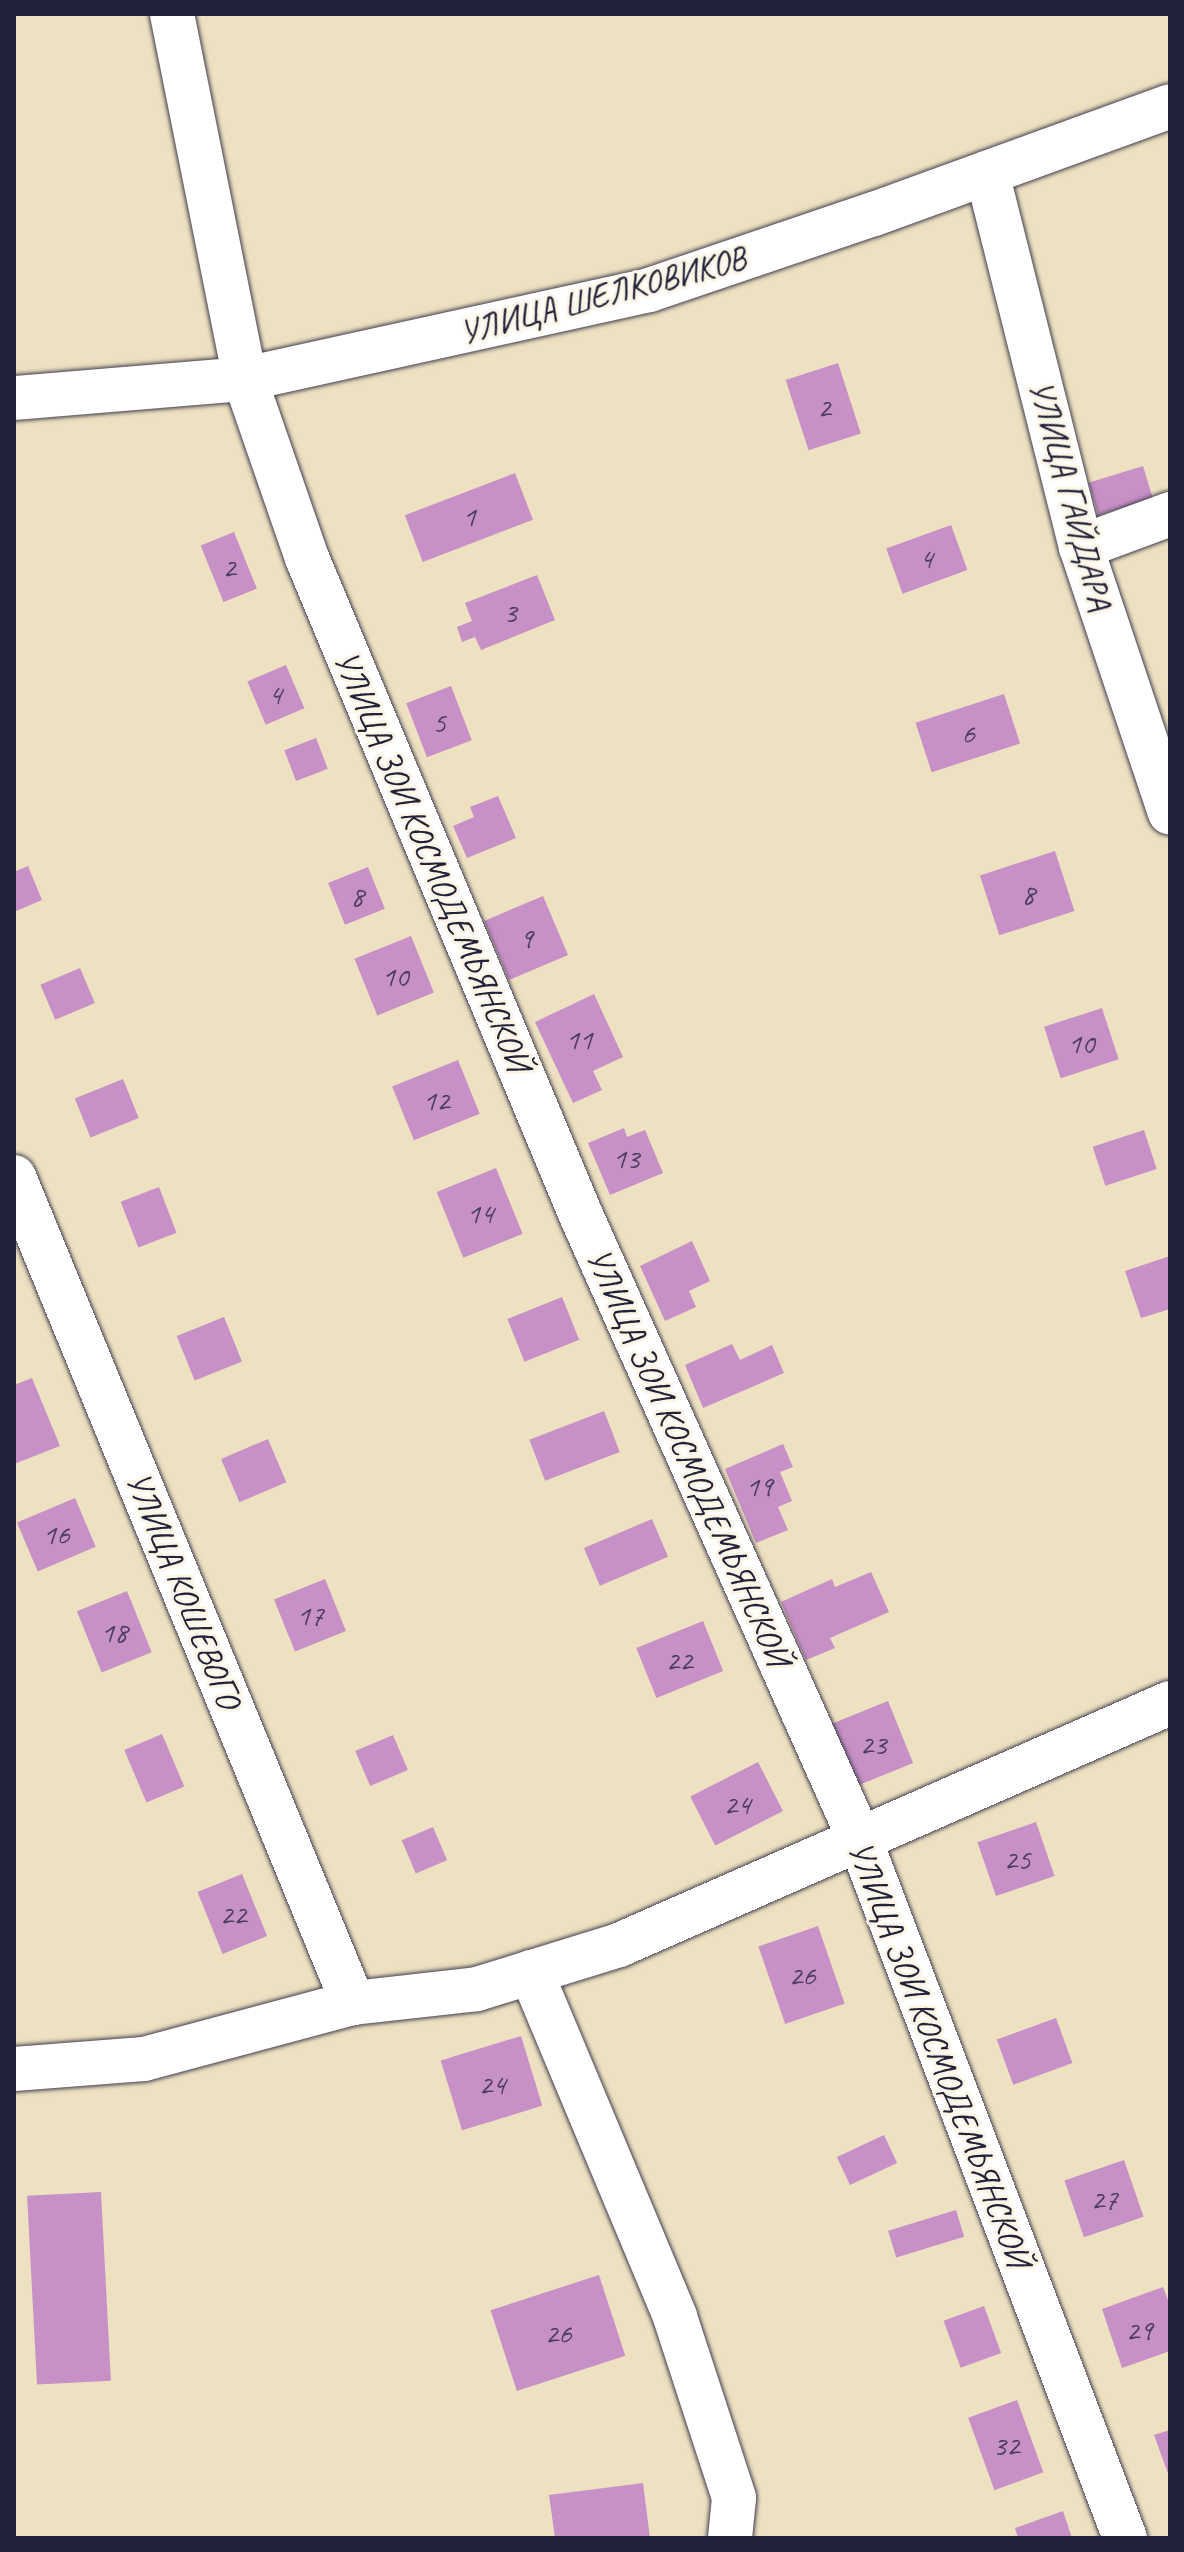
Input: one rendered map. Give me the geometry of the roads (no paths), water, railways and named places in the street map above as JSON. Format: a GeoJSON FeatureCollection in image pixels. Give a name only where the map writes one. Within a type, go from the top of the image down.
{"type":"FeatureCollection","features":[{"type":"Feature","properties":{"kind":"street","name":"УЛИЦА ЗОИ КОСМОДЕМЬЯНСКОЙ"},"geometry":{"type":"LineString","coordinates":[[172,14],[245,379],[307,558],[574,1199],[860,1840],[1125,2538]]}},
{"type":"Feature","properties":{"kind":"street","name":"УЛИЦА ШЕЛКОВИКОВ"},"geometry":{"type":"LineString","coordinates":[[14,398],[245,379],[649,290],[1170,106]]}},
{"type":"Feature","properties":{"kind":"street","name":"УЛИЦА ГАЙДАРА"},"geometry":{"type":"LineString","coordinates":[[987,173],[1081,547],[1170,813]]}},
{"type":"Feature","properties":{"kind":"street"},"geometry":{"type":"LineString","coordinates":[[1081,547],[1170,514]]}},
{"type":"Feature","properties":{"kind":"street","name":"УЛИЦА КОШЕВОГО"},"geometry":{"type":"LineString","coordinates":[[14,1177],[353,2003]]}},
{"type":"Feature","properties":{"kind":"street"},"geometry":{"type":"LineString","coordinates":[[14,2069],[144,2059],[353,2003],[477,1989],[619,1945],[1170,1703]]}},
{"type":"Feature","properties":{"kind":"street"},"geometry":{"type":"LineString","coordinates":[[531,1972],[675,2317],[734,2498],[730,2538]]}}]}
